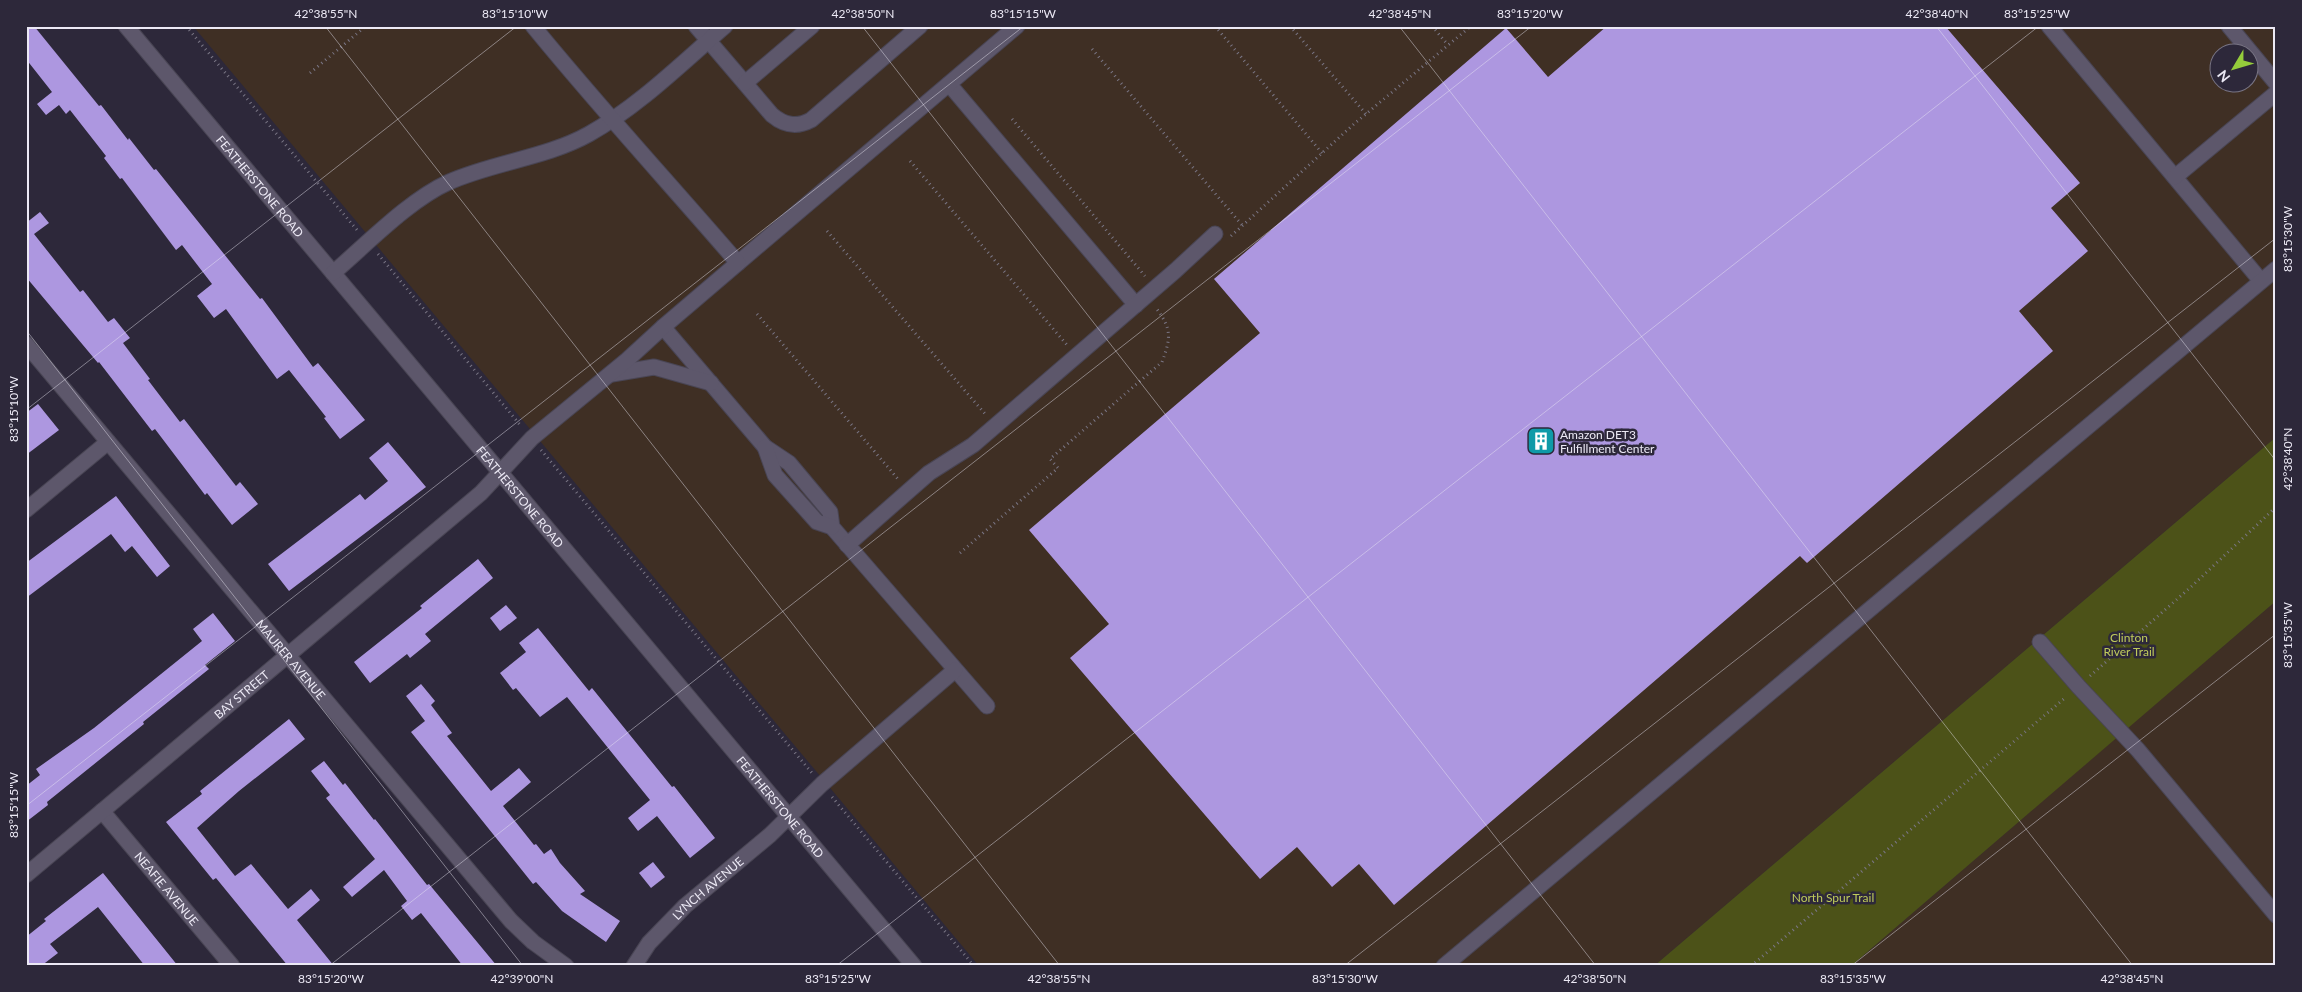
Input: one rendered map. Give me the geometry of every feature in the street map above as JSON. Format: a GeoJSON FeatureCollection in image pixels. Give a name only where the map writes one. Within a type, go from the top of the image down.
{"type":"FeatureCollection","features":[{"type":"Feature","properties":{"kind":"street","name":"FEATHERSTONE ROAD"},"geometry":{"type":"LineString","coordinates":[[126,26],[914,966]]}},
{"type":"Feature","properties":{"kind":"street"},"geometry":{"type":"LineString","coordinates":[[533,26],[738,263]]}},
{"type":"Feature","properties":{"kind":"street"},"geometry":{"type":"LineString","coordinates":[[696,26],[772,115],[781,122],[793,125],[804,123],[920,26]]}},
{"type":"Feature","properties":{"kind":"street"},"geometry":{"type":"LineString","coordinates":[[333,273],[408,209],[436,188],[474,173],[565,146],[614,120],[725,26]]}},
{"type":"Feature","properties":{"kind":"street"},"geometry":{"type":"LineString","coordinates":[[745,83],[812,26]]}},
{"type":"Feature","properties":{"kind":"street","name":"BAY STREET"},"geometry":{"type":"LineString","coordinates":[[26,875],[481,493],[532,438],[628,360],[663,327],[1017,26]]}},
{"type":"Feature","properties":{"kind":"street"},"geometry":{"type":"LineString","coordinates":[[2049,26],[2261,281]]}},
{"type":"Feature","properties":{"kind":"street"},"geometry":{"type":"LineString","coordinates":[[2228,26],[2276,83]]}},
{"type":"Feature","properties":{"kind":"street"},"geometry":{"type":"LineString","coordinates":[[950,84],[1136,305]]}},
{"type":"Feature","properties":{"kind":"street"},"geometry":{"type":"LineString","coordinates":[[2175,177],[2276,93]]}},
{"type":"Feature","properties":{"kind":"street"},"geometry":{"type":"LineString","coordinates":[[847,545],[928,473],[973,445],[1136,305],[1215,234]]}},
{"type":"Feature","properties":{"kind":"street"},"geometry":{"type":"LineString","coordinates":[[1444,966],[2276,269]]}},
{"type":"Feature","properties":{"kind":"street"},"geometry":{"type":"LineString","coordinates":[[663,327],[765,447],[789,463],[830,512],[832,527],[987,706]]}},
{"type":"Feature","properties":{"kind":"street","name":"MAURER AVENUE"},"geometry":{"type":"LineString","coordinates":[[26,344],[511,921],[532,942],[566,966]]}},
{"type":"Feature","properties":{"kind":"street"},"geometry":{"type":"LineString","coordinates":[[608,375],[654,367],[711,383]]}},
{"type":"Feature","properties":{"kind":"street"},"geometry":{"type":"LineString","coordinates":[[26,510],[108,442]]}},
{"type":"Feature","properties":{"kind":"street"},"geometry":{"type":"LineString","coordinates":[[2040,642],[2138,750],[2276,915]]}},
{"type":"Feature","properties":{"kind":"street","name":"LYNCH AVENUE"},"geometry":{"type":"LineString","coordinates":[[634,966],[649,943],[685,906],[770,836],[822,784],[955,670]]}},
{"type":"Feature","properties":{"kind":"street","name":"NEAFIE AVENUE"},"geometry":{"type":"LineString","coordinates":[[102,811],[232,966]]}},
{"type":"Feature","properties":{"kind":"path"},"geometry":{"type":"LineString","coordinates":[[186,26],[358,230]]}},
{"type":"Feature","properties":{"kind":"path"},"geometry":{"type":"LineString","coordinates":[[310,73],[366,26]]}},
{"type":"Feature","properties":{"kind":"path"},"geometry":{"type":"LineString","coordinates":[[1214,26],[1322,153]]}},
{"type":"Feature","properties":{"kind":"path"},"geometry":{"type":"LineString","coordinates":[[1290,26],[1366,114]]}},
{"type":"Feature","properties":{"kind":"path"},"geometry":{"type":"LineString","coordinates":[[1432,26],[1448,45]]}},
{"type":"Feature","properties":{"kind":"path"},"geometry":{"type":"LineString","coordinates":[[1092,49],[1242,226]]}},
{"type":"Feature","properties":{"kind":"path"},"geometry":{"type":"LineString","coordinates":[[1012,119],[1155,288]]}},
{"type":"Feature","properties":{"kind":"path"},"geometry":{"type":"LineString","coordinates":[[910,161],[1076,356]]}},
{"type":"Feature","properties":{"kind":"path"},"geometry":{"type":"LineString","coordinates":[[827,231],[995,426]]}},
{"type":"Feature","properties":{"kind":"path"},"geometry":{"type":"LineString","coordinates":[[380,257],[507,408]]}},
{"type":"Feature","properties":{"kind":"path"},"geometry":{"type":"LineString","coordinates":[[960,553],[1058,468],[1050,459],[1162,362],[1169,342],[1168,329],[1164,318],[1154,305]]}},
{"type":"Feature","properties":{"kind":"path"},"geometry":{"type":"LineString","coordinates":[[758,314],[902,484]]}},
{"type":"Feature","properties":{"kind":"path"},"geometry":{"type":"LineString","coordinates":[[557,469],[810,770]]}},
{"type":"Feature","properties":{"kind":"path"},"geometry":{"type":"LineString","coordinates":[[1751,966],[2078,686],[2192,586],[2276,507]]}},
{"type":"Feature","properties":{"kind":"path"},"geometry":{"type":"LineString","coordinates":[[834,799],[974,966]]}},
{"type":"Feature","properties":{"kind":"shaded area"},"geometry":{"type":"Polygon","coordinates":[[[193,26],[2276,26],[2276,437],[1654,966],[979,966],[193,26]]]}},
{"type":"Feature","properties":{"kind":"shaded area"},"geometry":{"type":"Polygon","coordinates":[[[2276,601],[2276,966],[1851,966],[2125,730],[2276,601]]]}},
{"type":"Feature","properties":{"kind":"green space","name":"North Spur Trail"},"geometry":{"type":"Polygon","coordinates":[[[2276,437],[2276,601],[1851,966],[1654,966],[2276,437]]]}},
{"type":"Feature","properties":{"kind":"building"},"geometry":{"type":"Polygon","coordinates":[[[26,26],[34,26],[128,140],[129,138],[154,170],[156,169],[260,299],[262,298],[313,367],[318,363],[365,420],[340,439],[324,418],[326,417],[289,370],[277,379],[226,309],[214,318],[197,296],[212,284],[182,245],[176,250],[122,178],[120,179],[104,158],[106,156],[70,110],[66,114],[59,105],[46,115],[37,104],[52,92],[26,59],[26,26]]]}},
{"type":"Feature","properties":{"kind":"building","name":"Amazon DET3 Fulfillment Center"},"geometry":{"type":"Polygon","coordinates":[[[1607,26],[1945,26],[2080,183],[2051,208],[2088,251],[2019,311],[2053,351],[1807,563],[1800,556],[1394,905],[1359,864],[1332,887],[1297,847],[1260,879],[1070,658],[1109,624],[1029,530],[1260,333],[1214,279],[1506,28],[1548,77],[1607,26]]]}},
{"type":"Feature","properties":{"kind":"building"},"geometry":{"type":"Polygon","coordinates":[[[40,212],[49,223],[34,234],[80,292],[83,290],[108,322],[114,318],[130,338],[123,343],[180,422],[184,419],[236,486],[240,482],[258,504],[232,525],[207,493],[205,495],[155,429],[152,431],[99,362],[26,277],[26,223],[40,212]]]}},
{"type":"Feature","properties":{"kind":"building"},"geometry":{"type":"Polygon","coordinates":[[[38,404],[59,430],[26,455],[26,413],[38,404]]]}},
{"type":"Feature","properties":{"kind":"building"},"geometry":{"type":"Polygon","coordinates":[[[388,442],[426,487],[289,591],[268,564],[360,494],[365,500],[388,481],[369,458],[388,442]]]}},
{"type":"Feature","properties":{"kind":"building"},"geometry":{"type":"Polygon","coordinates":[[[116,496],[170,566],[157,577],[132,546],[125,552],[111,534],[26,598],[26,563],[116,496]]]}},
{"type":"Feature","properties":{"kind":"building"},"geometry":{"type":"Polygon","coordinates":[[[478,559],[493,578],[425,634],[431,641],[410,658],[407,654],[370,683],[354,662],[422,608],[420,606],[478,559]]]}},
{"type":"Feature","properties":{"kind":"building"},"geometry":{"type":"Polygon","coordinates":[[[506,605],[517,618],[500,631],[490,618],[506,605]]]}},
{"type":"Feature","properties":{"kind":"building"},"geometry":{"type":"Polygon","coordinates":[[[213,613],[235,641],[205,665],[209,669],[47,802],[48,805],[26,822],[26,786],[40,775],[36,769],[94,728],[202,641],[193,629],[213,613]]]}},
{"type":"Feature","properties":{"kind":"building"},"geometry":{"type":"Polygon","coordinates":[[[538,628],[589,691],[592,688],[715,838],[690,858],[657,816],[638,831],[628,818],[650,800],[567,697],[540,717],[516,688],[513,690],[500,673],[526,652],[519,643],[538,628]]]}},
{"type":"Feature","properties":{"kind":"building"},"geometry":{"type":"Polygon","coordinates":[[[421,684],[435,701],[431,705],[452,733],[447,736],[491,791],[519,768],[531,782],[503,806],[534,845],[536,844],[544,854],[551,849],[560,863],[585,891],[580,894],[620,921],[606,942],[562,911],[536,882],[533,884],[411,732],[425,721],[406,696],[421,684]]]}},
{"type":"Feature","properties":{"kind":"building"},"geometry":{"type":"Polygon","coordinates":[[[289,719],[305,739],[239,791],[197,828],[235,876],[251,864],[288,909],[311,889],[320,900],[297,920],[334,966],[288,966],[216,878],[213,880],[166,822],[202,794],[200,791],[289,719]]]}},
{"type":"Feature","properties":{"kind":"building"},"geometry":{"type":"Polygon","coordinates":[[[324,761],[343,785],[345,783],[427,885],[429,884],[497,966],[463,966],[421,913],[412,920],[401,906],[407,901],[384,870],[352,897],[343,887],[375,859],[326,798],[330,795],[311,771],[324,761]]]}},
{"type":"Feature","properties":{"kind":"building"},"geometry":{"type":"Polygon","coordinates":[[[653,862],[665,877],[651,888],[639,873],[653,862]]]}},
{"type":"Feature","properties":{"kind":"building"},"geometry":{"type":"Polygon","coordinates":[[[103,873],[178,966],[145,966],[98,907],[50,944],[58,953],[41,966],[26,966],[26,937],[46,921],[44,919],[103,873]]]}},
{"type":"Feature","properties":{"kind":"place","name":"Amazon DET3 Fulfillment Center"},"geometry":{"type":"Point","coordinates":[1541,441]}},
{"type":"Feature","properties":{"kind":"park label","name":"Clinton River Trail"},"geometry":{"type":"Point","coordinates":[2129,644]}}]}
